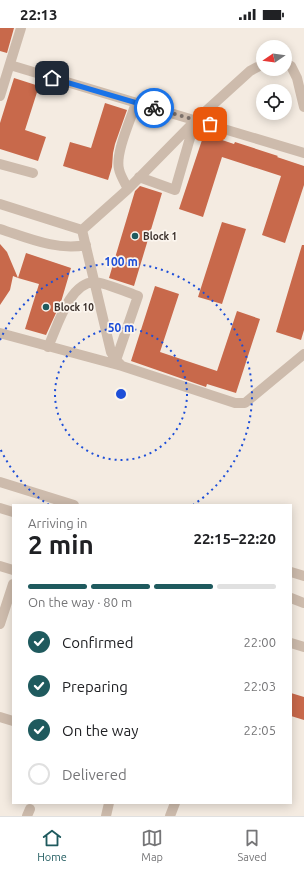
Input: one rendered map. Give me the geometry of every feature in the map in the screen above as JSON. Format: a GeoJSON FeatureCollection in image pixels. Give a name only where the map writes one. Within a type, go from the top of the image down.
{"type":"FeatureCollection","features":[{"type":"Feature","properties":{"kind":"street"},"geometry":{"type":"LineString","coordinates":[[0,96],[21,28]]}},
{"type":"Feature","properties":{"kind":"street"},"geometry":{"type":"LineString","coordinates":[[10,65],[304,153]]}},
{"type":"Feature","properties":{"kind":"street"},"geometry":{"type":"LineString","coordinates":[[82,230],[128,189],[196,120],[256,68]]}},
{"type":"Feature","properties":{"kind":"street"},"geometry":{"type":"LineString","coordinates":[[292,68],[297,78],[304,107]]}},
{"type":"Feature","properties":{"kind":"street"},"geometry":{"type":"LineString","coordinates":[[128,189],[119,169],[118,160],[119,151],[136,103]]}},
{"type":"Feature","properties":{"kind":"street"},"geometry":{"type":"LineString","coordinates":[[139,178],[175,190],[190,138],[188,129]]}},
{"type":"Feature","properties":{"kind":"street"},"geometry":{"type":"LineString","coordinates":[[0,164],[33,173]]}},
{"type":"Feature","properties":{"kind":"street"},"geometry":{"type":"LineString","coordinates":[[0,204],[82,230]]}},
{"type":"Feature","properties":{"kind":"street"},"geometry":{"type":"LineString","coordinates":[[0,230],[52,245],[76,247],[86,245]]}},
{"type":"Feature","properties":{"kind":"street"},"geometry":{"type":"LineString","coordinates":[[82,230],[111,352],[119,363]]}},
{"type":"Feature","properties":{"kind":"street"},"geometry":{"type":"LineString","coordinates":[[48,347],[64,308],[75,291],[84,284],[94,282],[138,296],[119,363]]}},
{"type":"Feature","properties":{"kind":"street"},"geometry":{"type":"LineString","coordinates":[[0,333],[48,347],[119,363],[235,403],[245,403],[304,354]]}},
{"type":"Feature","properties":{"kind":"street"},"geometry":{"type":"LineString","coordinates":[[0,482],[71,504]]}},
{"type":"Feature","properties":{"kind":"street"},"geometry":{"type":"LineString","coordinates":[[0,508],[12,512]]}},
{"type":"Feature","properties":{"kind":"street"},"geometry":{"type":"LineString","coordinates":[[0,566],[12,570]]}},
{"type":"Feature","properties":{"kind":"street"},"geometry":{"type":"LineString","coordinates":[[292,572],[304,576]]}},
{"type":"Feature","properties":{"kind":"street"},"geometry":{"type":"LineString","coordinates":[[0,624],[12,587]]}},
{"type":"Feature","properties":{"kind":"street"},"geometry":{"type":"LineString","coordinates":[[292,598],[304,603]]}},
{"type":"Feature","properties":{"kind":"street"},"geometry":{"type":"LineString","coordinates":[[292,643],[304,647]]}},
{"type":"Feature","properties":{"kind":"street"},"geometry":{"type":"LineString","coordinates":[[0,717],[12,721]]}},
{"type":"Feature","properties":{"kind":"street"},"geometry":{"type":"LineString","coordinates":[[106,816],[109,804]]}},
{"type":"Feature","properties":{"kind":"street"},"geometry":{"type":"LineString","coordinates":[[170,816],[175,804]]}},
{"type":"Feature","properties":{"kind":"building"},"geometry":{"type":"Polygon","coordinates":[[[0,28],[14,28],[7,53],[0,51],[0,28]]]}},
{"type":"Feature","properties":{"kind":"building"},"geometry":{"type":"Polygon","coordinates":[[[14,78],[39,86],[25,130],[46,137],[38,161],[0,149],[0,123],[14,78]]]}},
{"type":"Feature","properties":{"kind":"building"},"geometry":{"type":"Polygon","coordinates":[[[105,103],[127,110],[115,144],[112,167],[108,180],[63,166],[70,142],[91,148],[105,103]]]}},
{"type":"Feature","properties":{"kind":"building"},"geometry":{"type":"Polygon","coordinates":[[[204,134],[234,144],[235,142],[304,166],[304,185],[285,243],[262,235],[281,176],[222,157],[203,217],[179,209],[204,134]]]}},
{"type":"Feature","properties":{"kind":"building","name":"Block 1"},"geometry":{"type":"Polygon","coordinates":[[[140,186],[162,193],[134,286],[109,278],[135,191],[140,186]]]}},
{"type":"Feature","properties":{"kind":"building"},"geometry":{"type":"Polygon","coordinates":[[[222,222],[246,229],[222,304],[198,297],[222,222]]]}},
{"type":"Feature","properties":{"kind":"building"},"geometry":{"type":"Polygon","coordinates":[[[0,244],[7,252],[18,278],[13,276],[10,290],[0,305],[0,244]]]}},
{"type":"Feature","properties":{"kind":"building"},"geometry":{"type":"Polygon","coordinates":[[[302,245],[304,245],[304,330],[301,340],[276,332],[302,245]]]}},
{"type":"Feature","properties":{"kind":"building","name":"Block 10"},"geometry":{"type":"Polygon","coordinates":[[[26,253],[71,268],[61,302],[46,335],[25,329],[39,284],[18,278],[26,253]]]}},
{"type":"Feature","properties":{"kind":"building"},"geometry":{"type":"Polygon","coordinates":[[[155,286],[179,294],[160,352],[217,371],[237,311],[260,319],[236,393],[207,384],[206,387],[131,361],[155,286]]]}},
{"type":"Feature","properties":{"kind":"building"},"geometry":{"type":"Polygon","coordinates":[[[292,693],[304,697],[304,720],[292,716],[292,693]]]}},
{"type":"Feature","properties":{"kind":"way so far"},"geometry":{"type":"LineString","coordinates":[[154,108],[210,124]]}},
{"type":"Feature","properties":{"kind":"place","name":"Block 1"},"geometry":{"type":"Point","coordinates":[135,236]}},
{"type":"Feature","properties":{"kind":"place","name":"Block 10"},"geometry":{"type":"Point","coordinates":[46,307]}},
{"type":"Feature","properties":{"kind":"route"},"geometry":{"type":"LineString","coordinates":[[52,78],[154,108]]}}]}
